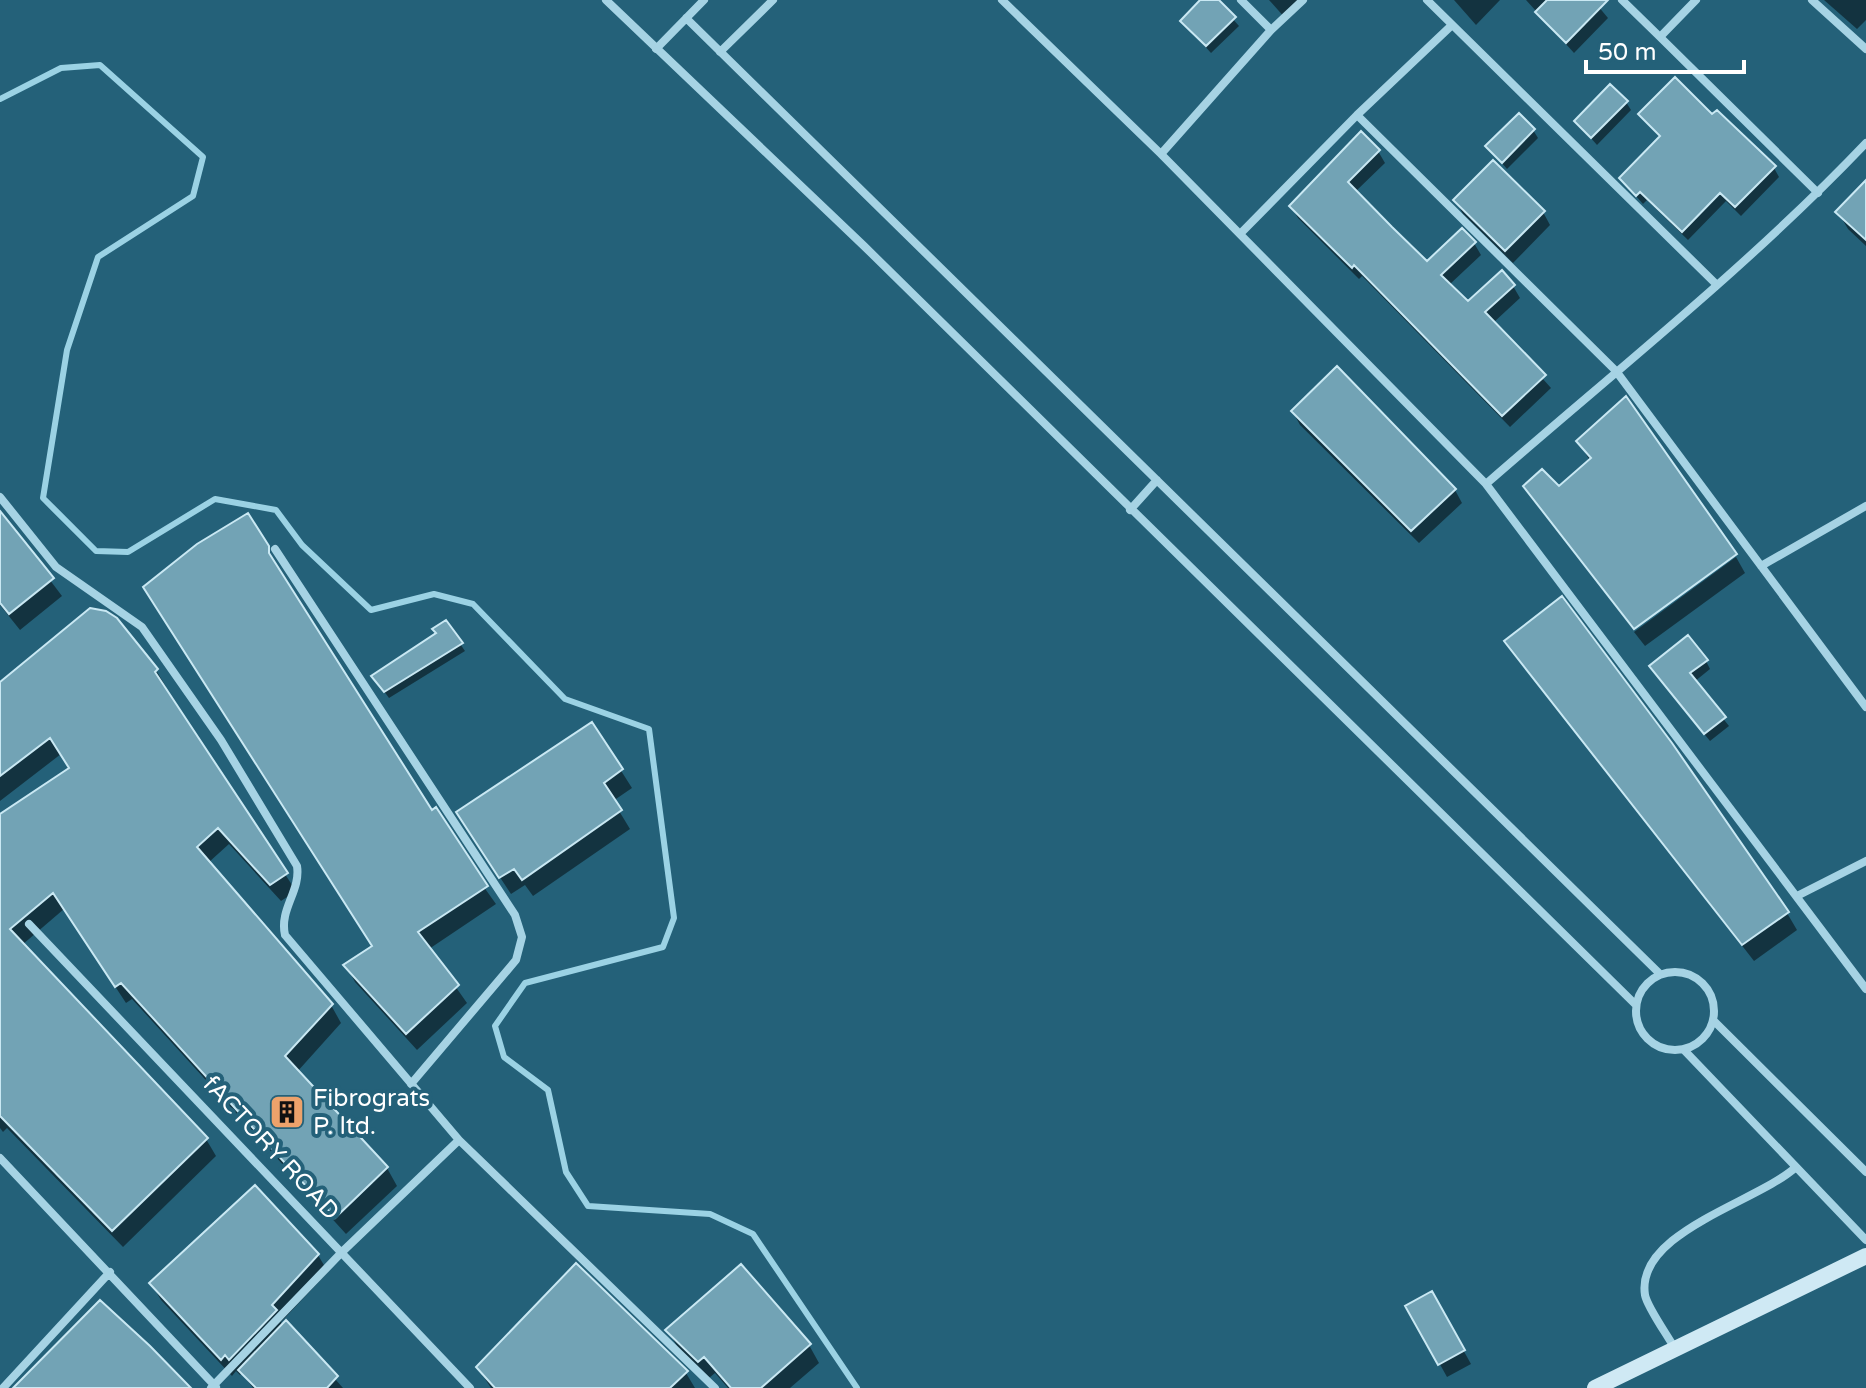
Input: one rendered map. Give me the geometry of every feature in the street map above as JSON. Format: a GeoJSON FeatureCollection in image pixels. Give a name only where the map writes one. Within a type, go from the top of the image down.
{"type":"FeatureCollection","features":[{"type":"Feature","properties":{"kind":"street"},"geometry":{"type":"LineString","coordinates":[[606,0],[864,246],[1636,1005]]}},
{"type":"Feature","properties":{"kind":"street"},"geometry":{"type":"LineString","coordinates":[[656,49],[704,0]]}},
{"type":"Feature","properties":{"kind":"street"},"geometry":{"type":"LineString","coordinates":[[720,52],[773,0]]}},
{"type":"Feature","properties":{"kind":"street"},"geometry":{"type":"LineString","coordinates":[[1002,0],[1161,154],[1486,484],[1799,895],[1866,989]]}},
{"type":"Feature","properties":{"kind":"street"},"geometry":{"type":"LineString","coordinates":[[1241,0],[1271,30]]}},
{"type":"Feature","properties":{"kind":"street"},"geometry":{"type":"LineString","coordinates":[[1161,154],[1271,30],[1303,0]]}},
{"type":"Feature","properties":{"kind":"street"},"geometry":{"type":"LineString","coordinates":[[1427,0],[1717,285]]}},
{"type":"Feature","properties":{"kind":"street"},"geometry":{"type":"LineString","coordinates":[[1622,0],[1818,193]]}},
{"type":"Feature","properties":{"kind":"street"},"geometry":{"type":"LineString","coordinates":[[1660,37],[1696,0]]}},
{"type":"Feature","properties":{"kind":"street"},"geometry":{"type":"LineString","coordinates":[[1812,0],[1866,49]]}},
{"type":"Feature","properties":{"kind":"street"},"geometry":{"type":"LineString","coordinates":[[686,18],[1660,974]]}},
{"type":"Feature","properties":{"kind":"street"},"geometry":{"type":"LineString","coordinates":[[1240,234],[1357,115],[1452,25]]}},
{"type":"Feature","properties":{"kind":"street"},"geometry":{"type":"LineString","coordinates":[[1357,115],[1616,371],[1866,707]]}},
{"type":"Feature","properties":{"kind":"street"},"geometry":{"type":"LineString","coordinates":[[1486,484],[1717,285],[1818,193],[1866,143]]}},
{"type":"Feature","properties":{"kind":"street"},"geometry":{"type":"LineString","coordinates":[[1130,510],[1157,480]]}},
{"type":"Feature","properties":{"kind":"street"},"geometry":{"type":"LineString","coordinates":[[0,497],[56,567],[142,627],[221,740],[297,866],[300,882],[282,922],[285,935],[459,1140],[710,1386]]}},
{"type":"Feature","properties":{"kind":"street"},"geometry":{"type":"LineString","coordinates":[[1761,566],[1866,506]]}},
{"type":"Feature","properties":{"kind":"street"},"geometry":{"type":"LineString","coordinates":[[275,549],[515,915],[522,937],[516,960],[411,1084]]}},
{"type":"Feature","properties":{"kind":"street"},"geometry":{"type":"LineString","coordinates":[[1799,895],[1866,861]]}},
{"type":"Feature","properties":{"kind":"street","name":"fACTORY ROAD"},"geometry":{"type":"LineString","coordinates":[[29,924],[43,935],[470,1388]]}},
{"type":"Feature","properties":{"kind":"street"},"geometry":{"type":"LineString","coordinates":[[1682,972],[1702,981],[1713,999],[1714,1021],[1703,1040],[1684,1050],[1662,1048],[1652,1043],[1638,1026],[1636,1005],[1644,986],[1660,974],[1682,972]]}},
{"type":"Feature","properties":{"kind":"street"},"geometry":{"type":"LineString","coordinates":[[1714,1021],[1866,1172]]}},
{"type":"Feature","properties":{"kind":"street"},"geometry":{"type":"LineString","coordinates":[[1684,1050],[1866,1240]]}},
{"type":"Feature","properties":{"kind":"street"},"geometry":{"type":"LineString","coordinates":[[0,1158],[110,1272],[214,1387],[342,1252],[459,1140]]}},
{"type":"Feature","properties":{"kind":"street"},"geometry":{"type":"LineString","coordinates":[[1675,1349],[1645,1297],[1647,1269],[1667,1243],[1780,1182],[1796,1167]]}},
{"type":"Feature","properties":{"kind":"street"},"geometry":{"type":"LineString","coordinates":[[1595,1388],[1866,1256]]}},
{"type":"Feature","properties":{"kind":"street"},"geometry":{"type":"LineString","coordinates":[[3,1388],[110,1272]]}},
{"type":"Feature","properties":{"kind":"building"},"geometry":{"type":"Polygon","coordinates":[[[1200,0],[1219,0],[1236,17],[1206,46],[1180,21],[1200,0]]]}},
{"type":"Feature","properties":{"kind":"building"},"geometry":{"type":"Polygon","coordinates":[[[1547,0],[1608,0],[1566,43],[1535,12],[1547,0]]]}},
{"type":"Feature","properties":{"kind":"building"},"geometry":{"type":"Polygon","coordinates":[[[1675,77],[1712,114],[1717,110],[1776,166],[1735,207],[1720,193],[1682,232],[1640,192],[1636,196],[1619,178],[1660,136],[1638,114],[1675,77]]]}},
{"type":"Feature","properties":{"kind":"building"},"geometry":{"type":"Polygon","coordinates":[[[1610,84],[1628,101],[1591,138],[1574,121],[1610,84]]]}},
{"type":"Feature","properties":{"kind":"building"},"geometry":{"type":"Polygon","coordinates":[[[1519,113],[1535,129],[1502,163],[1485,146],[1519,113]]]}},
{"type":"Feature","properties":{"kind":"building"},"geometry":{"type":"Polygon","coordinates":[[[1361,131],[1380,150],[1348,182],[1392,227],[1427,261],[1462,228],[1476,242],[1441,275],[1468,301],[1502,270],[1515,285],[1485,312],[1546,375],[1502,416],[1354,265],[1352,268],[1289,206],[1361,131]]]}},
{"type":"Feature","properties":{"kind":"building"},"geometry":{"type":"Polygon","coordinates":[[[1493,160],[1545,211],[1505,251],[1453,200],[1493,160]]]}},
{"type":"Feature","properties":{"kind":"building"},"geometry":{"type":"Polygon","coordinates":[[[1866,180],[1866,240],[1835,212],[1866,180]]]}},
{"type":"Feature","properties":{"kind":"building"},"geometry":{"type":"Polygon","coordinates":[[[1337,366],[1456,489],[1411,531],[1291,411],[1337,366]]]}},
{"type":"Feature","properties":{"kind":"building"},"geometry":{"type":"Polygon","coordinates":[[[1626,396],[1737,554],[1634,629],[1523,486],[1542,469],[1559,486],[1591,458],[1576,441],[1626,396]]]}},
{"type":"Feature","properties":{"kind":"building"},"geometry":{"type":"Polygon","coordinates":[[[0,511],[54,578],[9,614],[0,603],[0,511]]]}},
{"type":"Feature","properties":{"kind":"building"},"geometry":{"type":"Polygon","coordinates":[[[248,513],[269,546],[269,553],[432,810],[436,807],[488,886],[418,932],[459,985],[406,1034],[343,965],[372,946],[143,587],[197,544],[248,513]]]}},
{"type":"Feature","properties":{"kind":"building"},"geometry":{"type":"Polygon","coordinates":[[[1562,596],[1672,743],[1789,912],[1742,945],[1504,641],[1562,596]]]}},
{"type":"Feature","properties":{"kind":"building"},"geometry":{"type":"Polygon","coordinates":[[[90,608],[106,611],[117,618],[158,669],[155,672],[288,873],[270,885],[218,828],[197,847],[333,1004],[285,1056],[388,1167],[335,1218],[121,983],[115,987],[53,893],[10,929],[208,1138],[112,1231],[0,1116],[0,814],[69,768],[50,738],[0,776],[0,682],[90,608]]]}},
{"type":"Feature","properties":{"kind":"building"},"geometry":{"type":"Polygon","coordinates":[[[446,620],[463,643],[384,692],[371,676],[436,633],[432,629],[446,620]]]}},
{"type":"Feature","properties":{"kind":"building"},"geometry":{"type":"Polygon","coordinates":[[[1688,635],[1708,660],[1690,673],[1726,717],[1704,734],[1649,666],[1688,635]]]}},
{"type":"Feature","properties":{"kind":"building"},"geometry":{"type":"Polygon","coordinates":[[[592,722],[623,769],[604,783],[622,810],[522,880],[514,869],[499,878],[456,812],[592,722]]]}},
{"type":"Feature","properties":{"kind":"building"},"geometry":{"type":"Polygon","coordinates":[[[255,1185],[319,1254],[272,1305],[277,1310],[229,1360],[225,1355],[221,1360],[149,1283],[255,1185]]]}},
{"type":"Feature","properties":{"kind":"building"},"geometry":{"type":"Polygon","coordinates":[[[576,1263],[688,1371],[670,1388],[495,1388],[476,1367],[576,1263]]]}},
{"type":"Feature","properties":{"kind":"building"},"geometry":{"type":"Polygon","coordinates":[[[741,1264],[811,1344],[761,1388],[731,1388],[704,1357],[698,1362],[665,1330],[741,1264]]]}},
{"type":"Feature","properties":{"kind":"building"},"geometry":{"type":"Polygon","coordinates":[[[1432,1291],[1465,1350],[1438,1365],[1405,1306],[1432,1291]]]}},
{"type":"Feature","properties":{"kind":"building"},"geometry":{"type":"Polygon","coordinates":[[[100,1300],[150,1346],[191,1388],[13,1388],[100,1300]]]}},
{"type":"Feature","properties":{"kind":"building"},"geometry":{"type":"Polygon","coordinates":[[[286,1320],[338,1376],[327,1388],[256,1388],[238,1370],[286,1320]]]}},
{"type":"Feature","properties":{"kind":"waterway"},"geometry":{"type":"LineString","coordinates":[[0,99],[61,68],[100,65],[203,157],[193,196],[98,257],[67,350],[43,498],[96,551],[128,552],[215,499],[276,510],[302,545],[371,610],[434,594],[473,604],[565,699],[649,729],[674,918],[663,947],[525,983],[495,1026],[504,1057],[548,1090],[566,1172],[588,1206],[710,1214],[753,1234],[857,1388]]}},
{"type":"Feature","properties":{"kind":"place","name":"Fibrograts P. ltd."},"geometry":{"type":"Point","coordinates":[287,1112]}}]}
